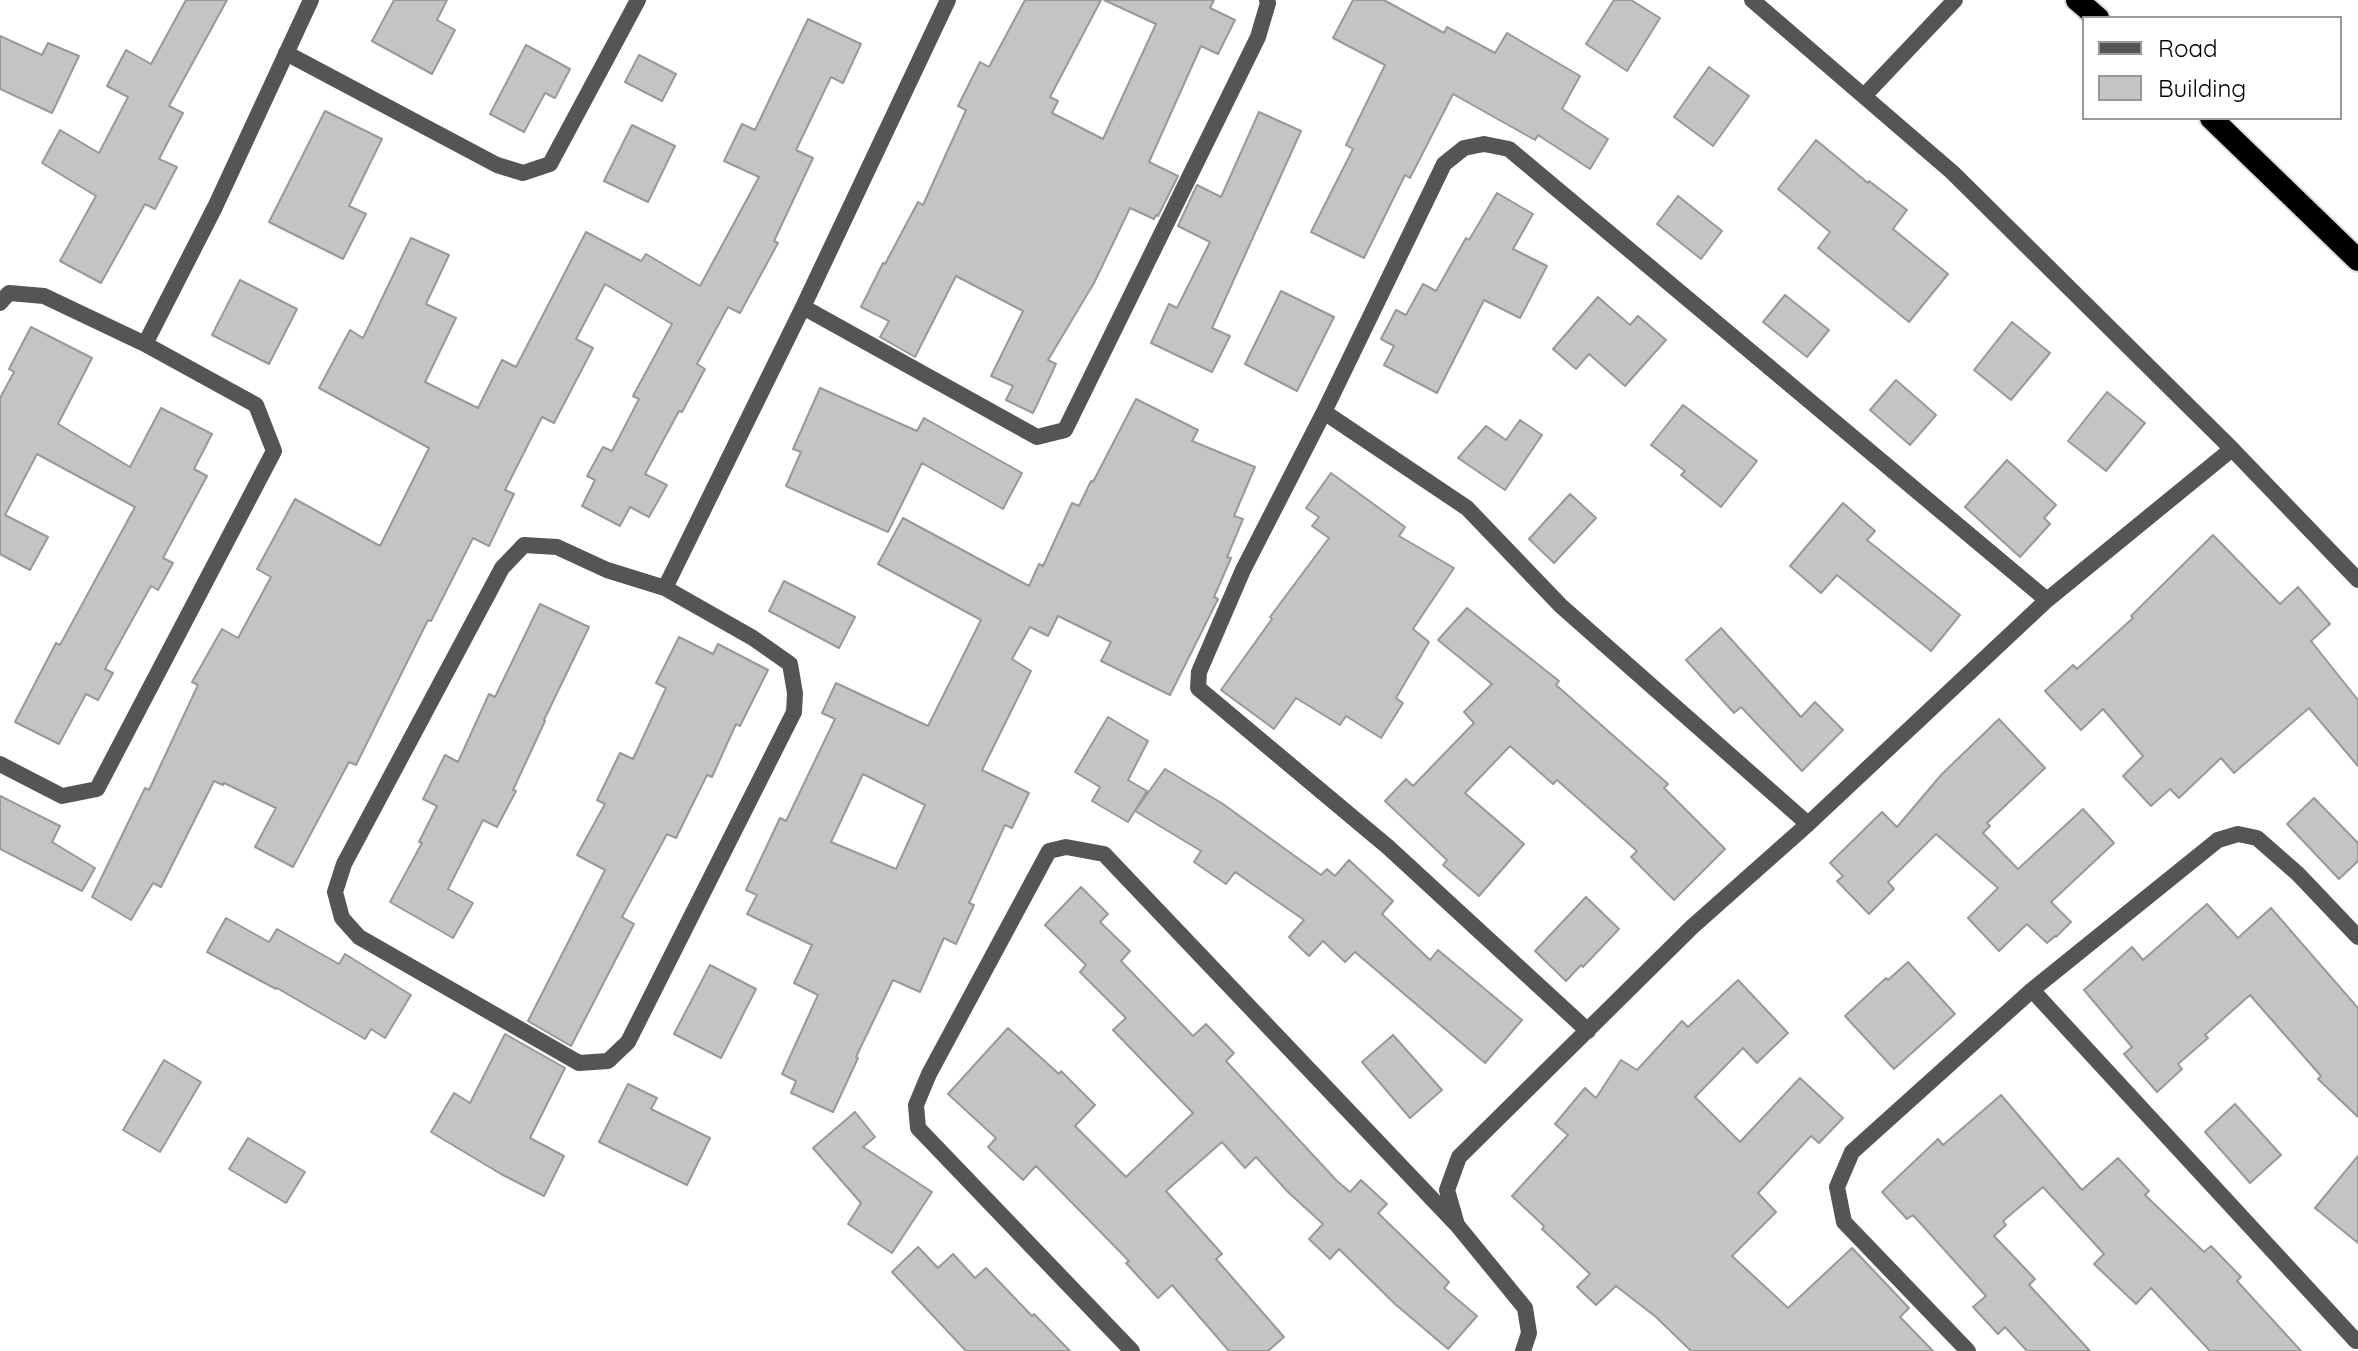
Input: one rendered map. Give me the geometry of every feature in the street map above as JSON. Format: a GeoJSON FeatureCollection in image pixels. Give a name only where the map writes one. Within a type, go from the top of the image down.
{"type":"FeatureCollection","features":[{"type":"Feature","properties":{"kind":"highway"},"geometry":{"type":"LineString","coordinates":[[2077,0],[2096,16]]}},
{"type":"Feature","properties":{"kind":"highway"},"geometry":{"type":"LineString","coordinates":[[2213,120],[2358,260]]}},
{"type":"Feature","properties":{"kind":"street"},"geometry":{"type":"LineString","coordinates":[[145,344],[215,207],[311,0]]}},
{"type":"Feature","properties":{"kind":"street"},"geometry":{"type":"LineString","coordinates":[[286,53],[497,165],[523,173],[550,164],[638,0]]}},
{"type":"Feature","properties":{"kind":"street"},"geometry":{"type":"LineString","coordinates":[[665,588],[803,307],[948,0]]}},
{"type":"Feature","properties":{"kind":"street"},"geometry":{"type":"LineString","coordinates":[[803,307],[1037,437],[1065,430],[1258,37],[1267,0]]}},
{"type":"Feature","properties":{"kind":"street"},"geometry":{"type":"LineString","coordinates":[[1752,0],[1952,172],[2357,576]]}},
{"type":"Feature","properties":{"kind":"street"},"geometry":{"type":"LineString","coordinates":[[1864,96],[1955,0]]}},
{"type":"Feature","properties":{"kind":"street"},"geometry":{"type":"LineString","coordinates":[[1588,1031],[1388,847],[1198,688],[1199,672],[1243,570],[1324,412],[1444,164],[1464,148],[1484,144],[1509,149],[2047,600]]}},
{"type":"Feature","properties":{"kind":"street"},"geometry":{"type":"LineString","coordinates":[[0,303],[9,293],[44,296],[145,344],[256,405],[274,451],[97,789],[62,796],[0,764]]}},
{"type":"Feature","properties":{"kind":"street"},"geometry":{"type":"LineString","coordinates":[[1324,412],[1467,508],[1561,606],[1808,824]]}},
{"type":"Feature","properties":{"kind":"street"},"geometry":{"type":"LineString","coordinates":[[1457,1225],[1447,1190],[1459,1157],[1692,927],[1808,824],[2047,600],[2232,449]]}},
{"type":"Feature","properties":{"kind":"street"},"geometry":{"type":"LineString","coordinates":[[524,545],[557,547],[607,570],[665,588],[753,638],[790,664],[795,693],[794,712],[628,1042],[608,1061],[579,1063],[359,937],[342,918],[335,892],[344,864],[502,568],[524,545]]}},
{"type":"Feature","properties":{"kind":"street"},"geometry":{"type":"LineString","coordinates":[[1968,1351],[1844,1222],[1837,1187],[1852,1152],[2032,990],[2218,840],[2238,834],[2257,838],[2298,874],[2358,937]]}},
{"type":"Feature","properties":{"kind":"street"},"geometry":{"type":"LineString","coordinates":[[1132,1351],[918,1128],[916,1105],[929,1074],[1049,851],[1066,847],[1104,854],[1457,1225],[1525,1308],[1529,1333],[1523,1351]]}},
{"type":"Feature","properties":{"kind":"street"},"geometry":{"type":"LineString","coordinates":[[2032,990],[2353,1344]]}},
{"type":"Feature","properties":{"kind":"building"},"geometry":{"type":"Polygon","coordinates":[[[186,0],[227,0],[169,106],[183,113],[159,159],[177,167],[155,209],[145,204],[101,283],[60,261],[96,196],[42,163],[60,130],[99,153],[128,97],[107,86],[126,50],[151,64],[186,0]]]}},
{"type":"Feature","properties":{"kind":"building"},"geometry":{"type":"Polygon","coordinates":[[[394,0],[447,0],[437,20],[455,30],[432,74],[372,41],[394,0]]]}},
{"type":"Feature","properties":{"kind":"building"},"geometry":{"type":"Polygon","coordinates":[[[1025,0],[1101,0],[1050,97],[1058,101],[1052,113],[1103,139],[1156,24],[1104,0],[1214,0],[1210,8],[1235,20],[1218,54],[1201,46],[1149,162],[1178,176],[1158,216],[1154,219],[1130,208],[1094,283],[1048,360],[1056,364],[1033,413],[1006,400],[1013,386],[991,376],[1023,311],[956,276],[915,357],[880,337],[889,321],[861,307],[918,202],[923,205],[966,110],[958,106],[980,62],[989,67],[1025,0]]]}},
{"type":"Feature","properties":{"kind":"building"},"geometry":{"type":"Polygon","coordinates":[[[1353,0],[1384,0],[1444,33],[1447,27],[1495,53],[1507,33],[1580,76],[1562,109],[1608,139],[1590,169],[1538,135],[1535,140],[1453,94],[1410,178],[1405,175],[1364,258],[1311,232],[1353,149],[1346,145],[1385,65],[1333,38],[1353,0]]]}},
{"type":"Feature","properties":{"kind":"building"},"geometry":{"type":"Polygon","coordinates":[[[1614,0],[1631,0],[1660,18],[1627,71],[1586,44],[1614,0]]]}},
{"type":"Feature","properties":{"kind":"building"},"geometry":{"type":"Polygon","coordinates":[[[808,19],[861,44],[843,83],[831,77],[796,150],[813,158],[774,241],[778,243],[740,313],[728,307],[697,364],[705,369],[645,474],[667,485],[649,517],[630,507],[620,526],[582,506],[595,480],[587,476],[603,447],[612,451],[639,399],[633,396],[672,324],[605,284],[576,339],[593,348],[554,423],[542,417],[505,490],[514,494],[489,546],[473,538],[431,621],[428,620],[356,765],[349,762],[293,867],[255,847],[276,808],[214,781],[161,887],[153,883],[131,920],[92,897],[145,788],[149,790],[198,685],[192,682],[222,629],[238,638],[271,577],[257,569],[295,499],[380,546],[429,448],[319,388],[350,330],[363,338],[411,238],[449,255],[426,304],[456,318],[425,382],[478,408],[502,360],[516,367],[586,232],[641,261],[646,254],[700,286],[759,177],[724,161],[742,124],[755,130],[808,19]]]}},
{"type":"Feature","properties":{"kind":"building"},"geometry":{"type":"Polygon","coordinates":[[[0,36],[42,55],[48,43],[79,56],[52,113],[0,89],[0,36]]]}},
{"type":"Feature","properties":{"kind":"building"},"geometry":{"type":"Polygon","coordinates":[[[526,45],[570,69],[555,98],[545,93],[524,132],[490,114],[526,45]]]}},
{"type":"Feature","properties":{"kind":"building"},"geometry":{"type":"Polygon","coordinates":[[[639,55],[676,74],[662,101],[625,82],[639,55]]]}},
{"type":"Feature","properties":{"kind":"building"},"geometry":{"type":"Polygon","coordinates":[[[1709,67],[1749,96],[1713,146],[1674,117],[1709,67]]]}},
{"type":"Feature","properties":{"kind":"building"},"geometry":{"type":"Polygon","coordinates":[[[325,111],[382,139],[349,206],[366,214],[343,259],[269,222],[325,111]]]}},
{"type":"Feature","properties":{"kind":"building"},"geometry":{"type":"Polygon","coordinates":[[[1259,112],[1301,131],[1212,328],[1230,336],[1212,372],[1151,343],[1169,304],[1177,308],[1210,242],[1178,226],[1197,185],[1221,197],[1259,112]]]}},
{"type":"Feature","properties":{"kind":"building"},"geometry":{"type":"Polygon","coordinates":[[[632,125],[675,146],[648,202],[604,181],[632,125]]]}},
{"type":"Feature","properties":{"kind":"building"},"geometry":{"type":"Polygon","coordinates":[[[1816,140],[1907,210],[1893,229],[1948,274],[1909,322],[1818,248],[1830,232],[1778,189],[1816,140]]]}},
{"type":"Feature","properties":{"kind":"building"},"geometry":{"type":"Polygon","coordinates":[[[1497,193],[1533,214],[1513,249],[1547,266],[1520,318],[1484,300],[1437,393],[1384,365],[1394,346],[1381,339],[1396,310],[1406,315],[1423,284],[1436,291],[1466,238],[1469,240],[1497,193]]]}},
{"type":"Feature","properties":{"kind":"building"},"geometry":{"type":"Polygon","coordinates":[[[1678,196],[1722,231],[1701,259],[1657,224],[1678,196]]]}},
{"type":"Feature","properties":{"kind":"building"},"geometry":{"type":"Polygon","coordinates":[[[240,280],[297,309],[269,364],[212,335],[240,280]]]}},
{"type":"Feature","properties":{"kind":"building"},"geometry":{"type":"Polygon","coordinates":[[[1281,291],[1334,317],[1297,391],[1245,364],[1281,291]]]}},
{"type":"Feature","properties":{"kind":"building"},"geometry":{"type":"Polygon","coordinates":[[[1785,295],[1829,330],[1807,357],[1763,322],[1785,295]]]}},
{"type":"Feature","properties":{"kind":"building"},"geometry":{"type":"Polygon","coordinates":[[[1598,297],[1630,325],[1638,316],[1666,340],[1625,386],[1589,354],[1576,369],[1553,349],[1598,297]]]}},
{"type":"Feature","properties":{"kind":"building"},"geometry":{"type":"Polygon","coordinates":[[[2012,322],[2050,353],[2011,400],[1974,370],[2012,322]]]}},
{"type":"Feature","properties":{"kind":"building"},"geometry":{"type":"Polygon","coordinates":[[[31,327],[92,358],[58,424],[130,467],[161,408],[212,434],[194,469],[207,476],[163,558],[173,563],[158,590],[151,586],[105,669],[113,673],[98,700],[86,694],[59,744],[15,722],[56,643],[60,645],[135,507],[37,454],[5,515],[48,537],[30,570],[0,554],[0,398],[14,372],[9,369],[31,327]]]}},
{"type":"Feature","properties":{"kind":"building"},"geometry":{"type":"Polygon","coordinates":[[[1896,380],[1936,415],[1910,445],[1870,410],[1896,380]]]}},
{"type":"Feature","properties":{"kind":"building"},"geometry":{"type":"Polygon","coordinates":[[[820,388],[917,431],[924,418],[1022,473],[1003,509],[922,463],[888,532],[786,486],[801,452],[793,449],[820,388]]]}},
{"type":"Feature","properties":{"kind":"building"},"geometry":{"type":"Polygon","coordinates":[[[2107,392],[2145,423],[2106,471],[2068,441],[2107,392]]]}},
{"type":"Feature","properties":{"kind":"building"},"geometry":{"type":"Polygon","coordinates":[[[1136,399],[1198,430],[1192,441],[1255,467],[1234,516],[1243,519],[1214,597],[1218,599],[1170,695],[1101,661],[1111,642],[1058,616],[1048,636],[1030,627],[1012,659],[1031,671],[982,770],[1029,793],[1012,828],[1005,825],[969,903],[974,905],[956,944],[944,938],[920,992],[893,980],[833,1112],[791,1093],[796,1081],[782,1074],[818,995],[794,983],[812,945],[747,914],[757,895],[746,890],[780,818],[786,821],[835,719],[822,713],[836,683],[928,726],[981,620],[878,564],[903,518],[1029,586],[1039,564],[1043,566],[1072,503],[1079,506],[1136,399]],[[863,774],[831,842],[896,869],[925,805],[863,774]]]}},
{"type":"Feature","properties":{"kind":"building"},"geometry":{"type":"Polygon","coordinates":[[[1683,405],[1757,461],[1721,507],[1681,475],[1685,471],[1651,445],[1683,405]]]}},
{"type":"Feature","properties":{"kind":"building"},"geometry":{"type":"Polygon","coordinates":[[[1520,420],[1542,435],[1505,490],[1458,458],[1486,426],[1506,440],[1520,420]]]}},
{"type":"Feature","properties":{"kind":"building"},"geometry":{"type":"Polygon","coordinates":[[[2007,460],[2056,505],[2044,518],[2050,524],[2020,557],[1965,507],[2007,460]]]}},
{"type":"Feature","properties":{"kind":"building"},"geometry":{"type":"Polygon","coordinates":[[[1331,473],[1405,527],[1399,536],[1454,568],[1413,629],[1429,642],[1396,698],[1403,703],[1381,738],[1346,716],[1340,725],[1296,698],[1274,729],[1221,690],[1329,538],[1312,526],[1319,517],[1306,508],[1331,473]]]}},
{"type":"Feature","properties":{"kind":"building"},"geometry":{"type":"Polygon","coordinates":[[[1570,494],[1596,518],[1554,563],[1529,539],[1570,494]]]}},
{"type":"Feature","properties":{"kind":"building"},"geometry":{"type":"Polygon","coordinates":[[[1843,503],[1875,531],[1867,540],[1960,615],[1931,651],[1837,575],[1821,593],[1790,566],[1843,503]]]}},
{"type":"Feature","properties":{"kind":"building"},"geometry":{"type":"Polygon","coordinates":[[[2213,535],[2280,604],[2298,587],[2330,624],[2311,641],[2358,700],[2358,766],[2309,708],[2234,773],[2221,758],[2179,798],[2170,789],[2151,806],[2123,776],[2143,756],[2103,709],[2081,730],[2045,691],[2073,665],[2077,669],[2133,618],[2131,616],[2213,535]]]}},
{"type":"Feature","properties":{"kind":"building"},"geometry":{"type":"Polygon","coordinates":[[[784,581],[855,617],[839,648],[769,611],[784,581]]]}},
{"type":"Feature","properties":{"kind":"building"},"geometry":{"type":"Polygon","coordinates":[[[540,604],[589,627],[497,827],[483,820],[448,889],[473,903],[453,938],[390,902],[422,843],[419,842],[437,806],[423,799],[445,755],[458,762],[489,694],[495,697],[540,604]]]}},
{"type":"Feature","properties":{"kind":"building"},"geometry":{"type":"Polygon","coordinates":[[[1467,608],[1559,681],[1556,685],[1668,784],[1664,788],[1725,849],[1674,900],[1631,857],[1637,851],[1557,780],[1553,784],[1510,746],[1465,793],[1524,844],[1479,896],[1443,865],[1447,860],[1385,801],[1406,779],[1413,786],[1474,723],[1464,712],[1492,684],[1438,640],[1467,608]]]}},
{"type":"Feature","properties":{"kind":"building"},"geometry":{"type":"Polygon","coordinates":[[[1721,628],[1801,717],[1815,702],[1843,730],[1802,771],[1741,707],[1734,713],[1686,660],[1721,628]]]}},
{"type":"Feature","properties":{"kind":"building"},"geometry":{"type":"Polygon","coordinates":[[[679,637],[713,654],[718,644],[768,670],[740,726],[736,724],[712,777],[707,775],[676,838],[667,834],[622,917],[634,924],[571,1046],[528,1021],[605,870],[577,855],[605,804],[597,800],[620,753],[633,759],[666,688],[656,683],[679,637]]]}},
{"type":"Feature","properties":{"kind":"building"},"geometry":{"type":"Polygon","coordinates":[[[1108,717],[1148,741],[1128,780],[1147,791],[1128,822],[1092,801],[1100,787],[1075,772],[1108,717]]]}},
{"type":"Feature","properties":{"kind":"building"},"geometry":{"type":"Polygon","coordinates":[[[1999,719],[2045,768],[1987,823],[1990,826],[1983,833],[2018,869],[2083,809],[2114,843],[2051,902],[2071,922],[2047,943],[2027,924],[1999,951],[1968,918],[1998,888],[1936,834],[1888,882],[1894,889],[1869,914],[1837,881],[1843,876],[1830,863],[1882,812],[1897,827],[1942,774],[1999,719]]]}},
{"type":"Feature","properties":{"kind":"building"},"geometry":{"type":"Polygon","coordinates":[[[1165,769],[1223,804],[1321,875],[1327,869],[1335,876],[1349,860],[1393,901],[1382,914],[1430,960],[1438,950],[1522,1020],[1485,1063],[1355,952],[1345,962],[1323,941],[1309,956],[1289,937],[1304,920],[1235,872],[1226,884],[1194,862],[1201,851],[1135,811],[1165,769]]]}},
{"type":"Feature","properties":{"kind":"building"},"geometry":{"type":"Polygon","coordinates":[[[0,796],[60,826],[52,842],[95,868],[82,891],[0,849],[0,796]]]}},
{"type":"Feature","properties":{"kind":"building"},"geometry":{"type":"Polygon","coordinates":[[[2314,798],[2358,843],[2358,861],[2339,879],[2287,824],[2314,798]]]}},
{"type":"Feature","properties":{"kind":"building"},"geometry":{"type":"Polygon","coordinates":[[[1081,887],[1108,914],[1100,922],[1130,951],[1121,961],[1193,1036],[1206,1024],[1234,1053],[1226,1061],[1337,1181],[1350,1192],[1361,1180],[1387,1204],[1378,1213],[1449,1282],[1444,1288],[1477,1316],[1448,1349],[1395,1304],[1339,1249],[1330,1259],[1309,1239],[1323,1224],[1256,1157],[1245,1168],[1222,1142],[1166,1191],[1222,1254],[1216,1259],[1284,1337],[1268,1351],[1229,1351],[1172,1285],[1158,1298],[1126,1263],[1129,1261],[1036,1166],[1023,1180],[988,1147],[996,1138],[948,1094],[1008,1028],[1059,1074],[1061,1071],[1095,1105],[1075,1126],[1126,1177],[1193,1113],[1113,1030],[1126,1018],[1080,972],[1086,965],[1045,925],[1081,887]]]}},
{"type":"Feature","properties":{"kind":"building"},"geometry":{"type":"Polygon","coordinates":[[[1586,897],[1619,929],[1566,981],[1535,951],[1586,897]]]}},
{"type":"Feature","properties":{"kind":"building"},"geometry":{"type":"Polygon","coordinates":[[[2207,904],[2238,938],[2271,908],[2358,1008],[2358,1117],[2318,1079],[2321,1076],[2250,995],[2205,1035],[2208,1038],[2178,1064],[2182,1069],[2157,1092],[2124,1054],[2132,1047],[2084,990],[2132,947],[2143,960],[2207,904]]]}},
{"type":"Feature","properties":{"kind":"building"},"geometry":{"type":"Polygon","coordinates":[[[226,918],[269,942],[277,929],[339,964],[345,954],[411,995],[385,1038],[371,1029],[365,1039],[207,952],[226,918]]]}},
{"type":"Feature","properties":{"kind":"building"},"geometry":{"type":"Polygon","coordinates":[[[1908,962],[1955,1014],[1894,1069],[1845,1016],[1908,962]]]}},
{"type":"Feature","properties":{"kind":"building"},"geometry":{"type":"Polygon","coordinates":[[[710,965],[756,989],[721,1058],[674,1034],[710,965]]]}},
{"type":"Feature","properties":{"kind":"building"},"geometry":{"type":"Polygon","coordinates":[[[1738,980],[1788,1033],[1757,1063],[1743,1048],[1695,1097],[1740,1142],[1800,1078],[1843,1118],[1819,1143],[1811,1136],[1758,1193],[1776,1212],[1732,1256],[1788,1308],[1852,1248],[1909,1308],[1900,1317],[1933,1351],[1691,1351],[1656,1317],[1616,1286],[1596,1305],[1577,1287],[1590,1274],[1512,1196],[1568,1135],[1555,1124],[1585,1088],[1596,1098],[1621,1060],[1637,1070],[1682,1021],[1688,1027],[1738,980]]]}},
{"type":"Feature","properties":{"kind":"building"},"geometry":{"type":"Polygon","coordinates":[[[505,1034],[565,1068],[530,1138],[564,1156],[544,1196],[431,1132],[454,1093],[470,1103],[505,1034]]]}},
{"type":"Feature","properties":{"kind":"building"},"geometry":{"type":"Polygon","coordinates":[[[1393,1035],[1442,1090],[1410,1118],[1362,1062],[1393,1035]]]}},
{"type":"Feature","properties":{"kind":"building"},"geometry":{"type":"Polygon","coordinates":[[[164,1060],[201,1082],[160,1152],[123,1130],[164,1060]]]}},
{"type":"Feature","properties":{"kind":"building"},"geometry":{"type":"Polygon","coordinates":[[[628,1084],[657,1098],[651,1109],[710,1138],[687,1185],[599,1142],[628,1084]]]}},
{"type":"Feature","properties":{"kind":"building"},"geometry":{"type":"Polygon","coordinates":[[[2001,1095],[2082,1190],[2118,1158],[2149,1191],[2145,1195],[2204,1252],[2211,1246],[2241,1277],[2237,1281],[2301,1351],[2210,1351],[2151,1288],[2136,1304],[2094,1264],[2104,1254],[2043,1187],[2003,1221],[2006,1225],[1994,1236],[2035,1279],[2029,1285],[2090,1351],[2027,1351],[2005,1327],[1998,1334],[1973,1307],[1986,1296],[1913,1215],[1907,1219],[1882,1192],[1938,1139],[1943,1145],[2001,1095]]]}},
{"type":"Feature","properties":{"kind":"building"},"geometry":{"type":"Polygon","coordinates":[[[2235,1104],[2281,1155],[2250,1183],[2205,1132],[2235,1104]]]}},
{"type":"Feature","properties":{"kind":"building"},"geometry":{"type":"Polygon","coordinates":[[[855,1112],[875,1137],[863,1147],[932,1192],[892,1253],[848,1224],[861,1203],[813,1148],[855,1112]]]}},
{"type":"Feature","properties":{"kind":"building"},"geometry":{"type":"Polygon","coordinates":[[[248,1138],[305,1172],[286,1203],[229,1169],[248,1138]]]}},
{"type":"Feature","properties":{"kind":"building"},"geometry":{"type":"Polygon","coordinates":[[[2358,1156],[2358,1243],[2315,1208],[2358,1156]]]}},
{"type":"Feature","properties":{"kind":"building"},"geometry":{"type":"Polygon","coordinates":[[[918,1247],[938,1268],[953,1254],[975,1278],[986,1268],[1070,1351],[966,1351],[892,1272],[918,1247]]]}}]}
